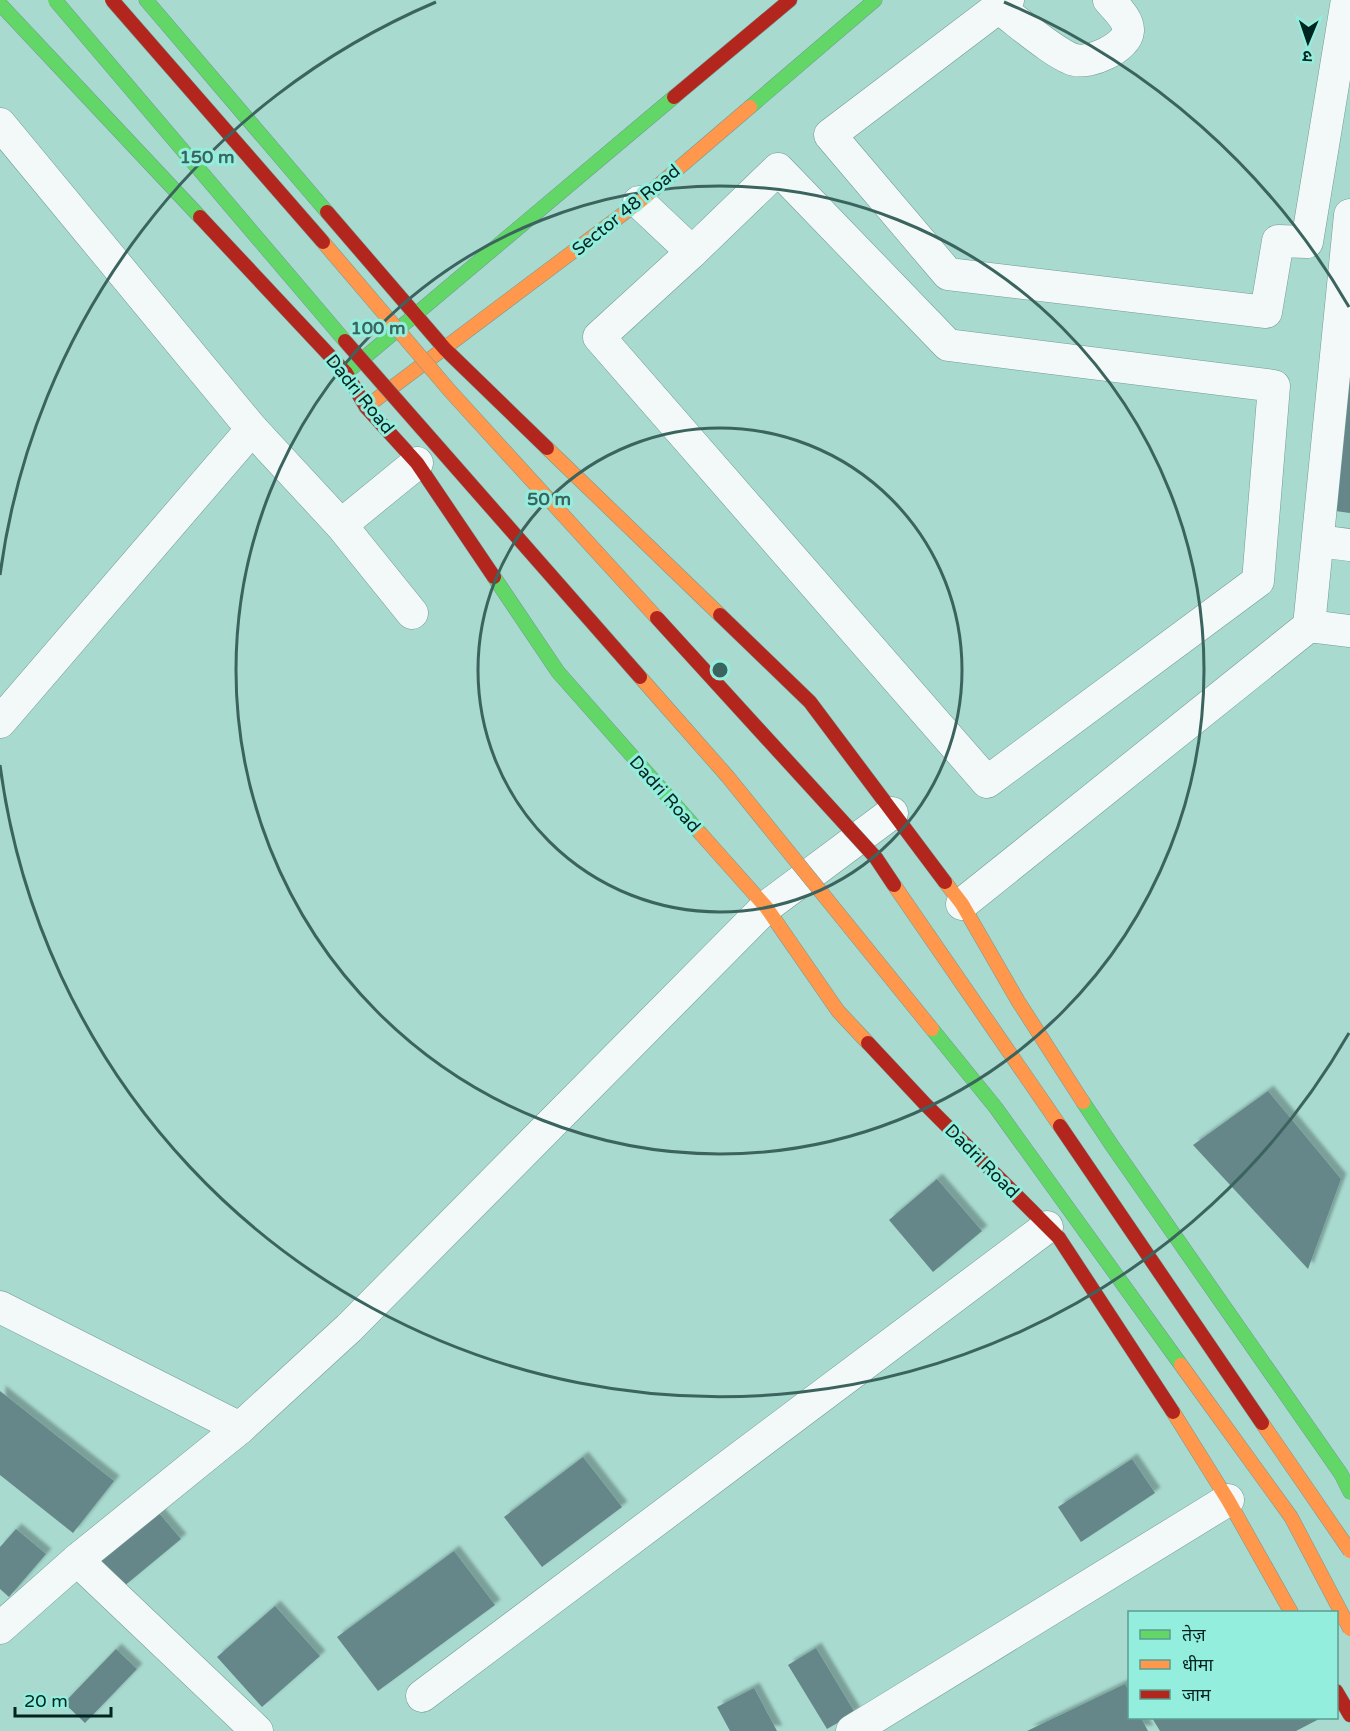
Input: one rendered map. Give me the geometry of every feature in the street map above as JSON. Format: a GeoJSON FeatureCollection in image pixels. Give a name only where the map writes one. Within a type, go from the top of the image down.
{"type":"FeatureCollection","features":[{"type":"Feature","properties":{"kind":"street"},"geometry":{"type":"LineString","coordinates":[[55,0],[291,279],[728,777],[996,1108],[1291,1517],[1350,1629]]}},
{"type":"Feature","properties":{"kind":"street"},"geometry":{"type":"LineString","coordinates":[[112,0],[308,223],[450,391],[876,858],[1350,1551]]}},
{"type":"Feature","properties":{"kind":"street"},"geometry":{"type":"LineString","coordinates":[[146,0],[445,349],[810,702],[962,904],[1018,1001],[1082,1100],[1341,1474],[1350,1492]]}},
{"type":"Feature","properties":{"kind":"street"},"geometry":{"type":"LineString","coordinates":[[346,373],[790,0]]}},
{"type":"Feature","properties":{"kind":"street","name":"Sector 48 Road"},"geometry":{"type":"LineString","coordinates":[[366,407],[639,202],[874,0]]}},
{"type":"Feature","properties":{"kind":"street"},"geometry":{"type":"LineString","coordinates":[[1109,0],[1125,20],[1128,31],[1124,41],[1114,49],[1087,62],[1074,60],[1059,52],[1004,4],[830,135],[948,274],[1266,312],[1278,241],[1307,242],[1347,0]]}},
{"type":"Feature","properties":{"kind":"street","name":"Dadri Road"},"geometry":{"type":"LineString","coordinates":[[0,4],[346,373],[366,407],[417,463],[558,672],[766,907],[838,1011],[926,1105],[1059,1238],[1228,1500],[1290,1611]]}},
{"type":"Feature","properties":{"kind":"street"},"geometry":{"type":"LineString","coordinates":[[0,124],[252,429],[341,525],[412,613]]}},
{"type":"Feature","properties":{"kind":"street"},"geometry":{"type":"LineString","coordinates":[[778,169],[948,345],[1274,386],[1258,580],[987,782],[599,336],[692,252],[778,169]]}},
{"type":"Feature","properties":{"kind":"street"},"geometry":{"type":"LineString","coordinates":[[639,202],[692,252]]}},
{"type":"Feature","properties":{"kind":"street"},"geometry":{"type":"LineString","coordinates":[[962,904],[1309,626],[1350,215]]}},
{"type":"Feature","properties":{"kind":"street"},"geometry":{"type":"LineString","coordinates":[[0,722],[252,429]]}},
{"type":"Feature","properties":{"kind":"street"},"geometry":{"type":"LineString","coordinates":[[341,525],[417,463]]}},
{"type":"Feature","properties":{"kind":"street"},"geometry":{"type":"LineString","coordinates":[[1318,541],[1350,545]]}},
{"type":"Feature","properties":{"kind":"street"},"geometry":{"type":"LineString","coordinates":[[1309,626],[1350,631]]}},
{"type":"Feature","properties":{"kind":"street"},"geometry":{"type":"LineString","coordinates":[[0,1628],[77,1560],[240,1428],[350,1328],[766,907],[892,813]]}},
{"type":"Feature","properties":{"kind":"street"},"geometry":{"type":"LineString","coordinates":[[422,1696],[1047,1227]]}},
{"type":"Feature","properties":{"kind":"street"},"geometry":{"type":"LineString","coordinates":[[0,1307],[240,1428]]}},
{"type":"Feature","properties":{"kind":"street"},"geometry":{"type":"LineString","coordinates":[[852,1731],[1228,1500]]}},
{"type":"Feature","properties":{"kind":"street"},"geometry":{"type":"LineString","coordinates":[[77,1560],[257,1731]]}},
{"type":"Feature","properties":{"kind":"street"},"geometry":{"type":"LineString","coordinates":[[1338,1694],[1350,1715]]}},
{"type":"Feature","properties":{"kind":"street"},"geometry":{"type":"LineString","coordinates":[[1346,1731],[1350,1729]]}},
{"type":"Feature","properties":{"kind":"building"},"geometry":{"type":"Polygon","coordinates":[[[1344,378],[1350,379],[1350,513],[1328,510],[1344,378]]]}},
{"type":"Feature","properties":{"kind":"building"},"geometry":{"type":"Polygon","coordinates":[[[1268,1091],[1341,1179],[1308,1269],[1193,1145],[1268,1091]]]}},
{"type":"Feature","properties":{"kind":"building"},"geometry":{"type":"Polygon","coordinates":[[[937,1179],[982,1231],[933,1272],[889,1220],[937,1179]]]}},
{"type":"Feature","properties":{"kind":"building"},"geometry":{"type":"Polygon","coordinates":[[[0,1391],[114,1481],[73,1533],[0,1475],[0,1391]]]}},
{"type":"Feature","properties":{"kind":"building"},"geometry":{"type":"Polygon","coordinates":[[[583,1457],[622,1507],[542,1567],[504,1517],[583,1457]]]}},
{"type":"Feature","properties":{"kind":"building"},"geometry":{"type":"Polygon","coordinates":[[[1132,1459],[1155,1493],[1081,1542],[1058,1507],[1132,1459]]]}},
{"type":"Feature","properties":{"kind":"building"},"geometry":{"type":"Polygon","coordinates":[[[152,1505],[181,1539],[123,1587],[95,1554],[152,1505]]]}},
{"type":"Feature","properties":{"kind":"building"},"geometry":{"type":"Polygon","coordinates":[[[16,1529],[46,1554],[9,1597],[0,1589],[0,1547],[16,1529]]]}},
{"type":"Feature","properties":{"kind":"building"},"geometry":{"type":"Polygon","coordinates":[[[454,1551],[495,1605],[378,1691],[337,1637],[454,1551]]]}},
{"type":"Feature","properties":{"kind":"building"},"geometry":{"type":"Polygon","coordinates":[[[275,1606],[320,1656],[262,1707],[217,1657],[275,1606]]]}},
{"type":"Feature","properties":{"kind":"building"},"geometry":{"type":"Polygon","coordinates":[[[816,1648],[855,1713],[827,1729],[788,1665],[816,1648]]]}},
{"type":"Feature","properties":{"kind":"building"},"geometry":{"type":"Polygon","coordinates":[[[116,1649],[137,1669],[85,1723],[64,1703],[116,1649]]]}},
{"type":"Feature","properties":{"kind":"building"},"geometry":{"type":"Polygon","coordinates":[[[1125,1684],[1128,1689],[1128,1719],[1142,1719],[1148,1731],[1027,1731],[1125,1684]]]}},
{"type":"Feature","properties":{"kind":"building"},"geometry":{"type":"Polygon","coordinates":[[[754,1688],[777,1731],[730,1731],[717,1707],[754,1688]]]}},
{"type":"Feature","properties":{"kind":"building"},"geometry":{"type":"Polygon","coordinates":[[[1153,1719],[1319,1719],[1296,1731],[1160,1731],[1153,1719]]]}},
{"type":"Feature","properties":{"kind":"traffic: fast"},"geometry":{"type":"LineString","coordinates":[[55,0],[345,341]]}},
{"type":"Feature","properties":{"kind":"traffic: fast"},"geometry":{"type":"LineString","coordinates":[[146,0],[327,212]]}},
{"type":"Feature","properties":{"kind":"traffic: fast"},"geometry":{"type":"LineString","coordinates":[[750,107],[875,0]]}},
{"type":"Feature","properties":{"kind":"traffic: fast"},"geometry":{"type":"LineString","coordinates":[[0,4],[200,217]]}},
{"type":"Feature","properties":{"kind":"traffic: fast"},"geometry":{"type":"LineString","coordinates":[[346,373],[674,97]]}},
{"type":"Feature","properties":{"kind":"traffic: fast"},"geometry":{"type":"LineString","coordinates":[[494,577],[558,672],[701,834]]}},
{"type":"Feature","properties":{"kind":"traffic: fast"},"geometry":{"type":"LineString","coordinates":[[932,1029],[996,1108],[1181,1365]]}},
{"type":"Feature","properties":{"kind":"traffic: fast"},"geometry":{"type":"LineString","coordinates":[[1083,1102],[1341,1474],[1350,1492]]}},
{"type":"Feature","properties":{"kind":"traffic: slow"},"geometry":{"type":"LineString","coordinates":[[366,407],[639,202],[750,107]]}},
{"type":"Feature","properties":{"kind":"traffic: slow"},"geometry":{"type":"LineString","coordinates":[[323,242],[450,391],[657,618]]}},
{"type":"Feature","properties":{"kind":"traffic: slow"},"geometry":{"type":"LineString","coordinates":[[547,448],[720,615]]}},
{"type":"Feature","properties":{"kind":"traffic: slow"},"geometry":{"type":"LineString","coordinates":[[640,677],[728,777],[932,1029]]}},
{"type":"Feature","properties":{"kind":"traffic: slow"},"geometry":{"type":"LineString","coordinates":[[701,834],[766,907],[838,1011],[868,1043]]}},
{"type":"Feature","properties":{"kind":"traffic: slow"},"geometry":{"type":"LineString","coordinates":[[945,882],[962,904],[1018,1001],[1083,1102]]}},
{"type":"Feature","properties":{"kind":"traffic: slow"},"geometry":{"type":"LineString","coordinates":[[894,885],[1060,1126]]}},
{"type":"Feature","properties":{"kind":"traffic: slow"},"geometry":{"type":"LineString","coordinates":[[1181,1365],[1291,1517],[1350,1629]]}},
{"type":"Feature","properties":{"kind":"traffic: slow"},"geometry":{"type":"LineString","coordinates":[[1173,1412],[1228,1500],[1290,1611]]}},
{"type":"Feature","properties":{"kind":"traffic: slow"},"geometry":{"type":"LineString","coordinates":[[1262,1423],[1350,1551]]}},
{"type":"Feature","properties":{"kind":"traffic: jam"},"geometry":{"type":"LineString","coordinates":[[112,0],[323,242]]}},
{"type":"Feature","properties":{"kind":"traffic: jam"},"geometry":{"type":"LineString","coordinates":[[674,97],[790,0]]}},
{"type":"Feature","properties":{"kind":"traffic: jam"},"geometry":{"type":"LineString","coordinates":[[327,212],[445,349],[547,448]]}},
{"type":"Feature","properties":{"kind":"traffic: jam"},"geometry":{"type":"LineString","coordinates":[[200,217],[346,373],[366,407],[417,463],[494,577]]}},
{"type":"Feature","properties":{"kind":"traffic: jam"},"geometry":{"type":"LineString","coordinates":[[345,341],[640,677]]}},
{"type":"Feature","properties":{"kind":"traffic: jam"},"geometry":{"type":"LineString","coordinates":[[720,615],[810,702],[945,882]]}},
{"type":"Feature","properties":{"kind":"traffic: jam"},"geometry":{"type":"LineString","coordinates":[[657,618],[876,858],[894,885]]}},
{"type":"Feature","properties":{"kind":"traffic: jam"},"geometry":{"type":"LineString","coordinates":[[868,1043],[926,1105],[1059,1238],[1173,1412]]}},
{"type":"Feature","properties":{"kind":"traffic: jam"},"geometry":{"type":"LineString","coordinates":[[1060,1126],[1262,1423]]}},
{"type":"Feature","properties":{"kind":"traffic: jam"},"geometry":{"type":"LineString","coordinates":[[1338,1694],[1350,1715]]}}]}
